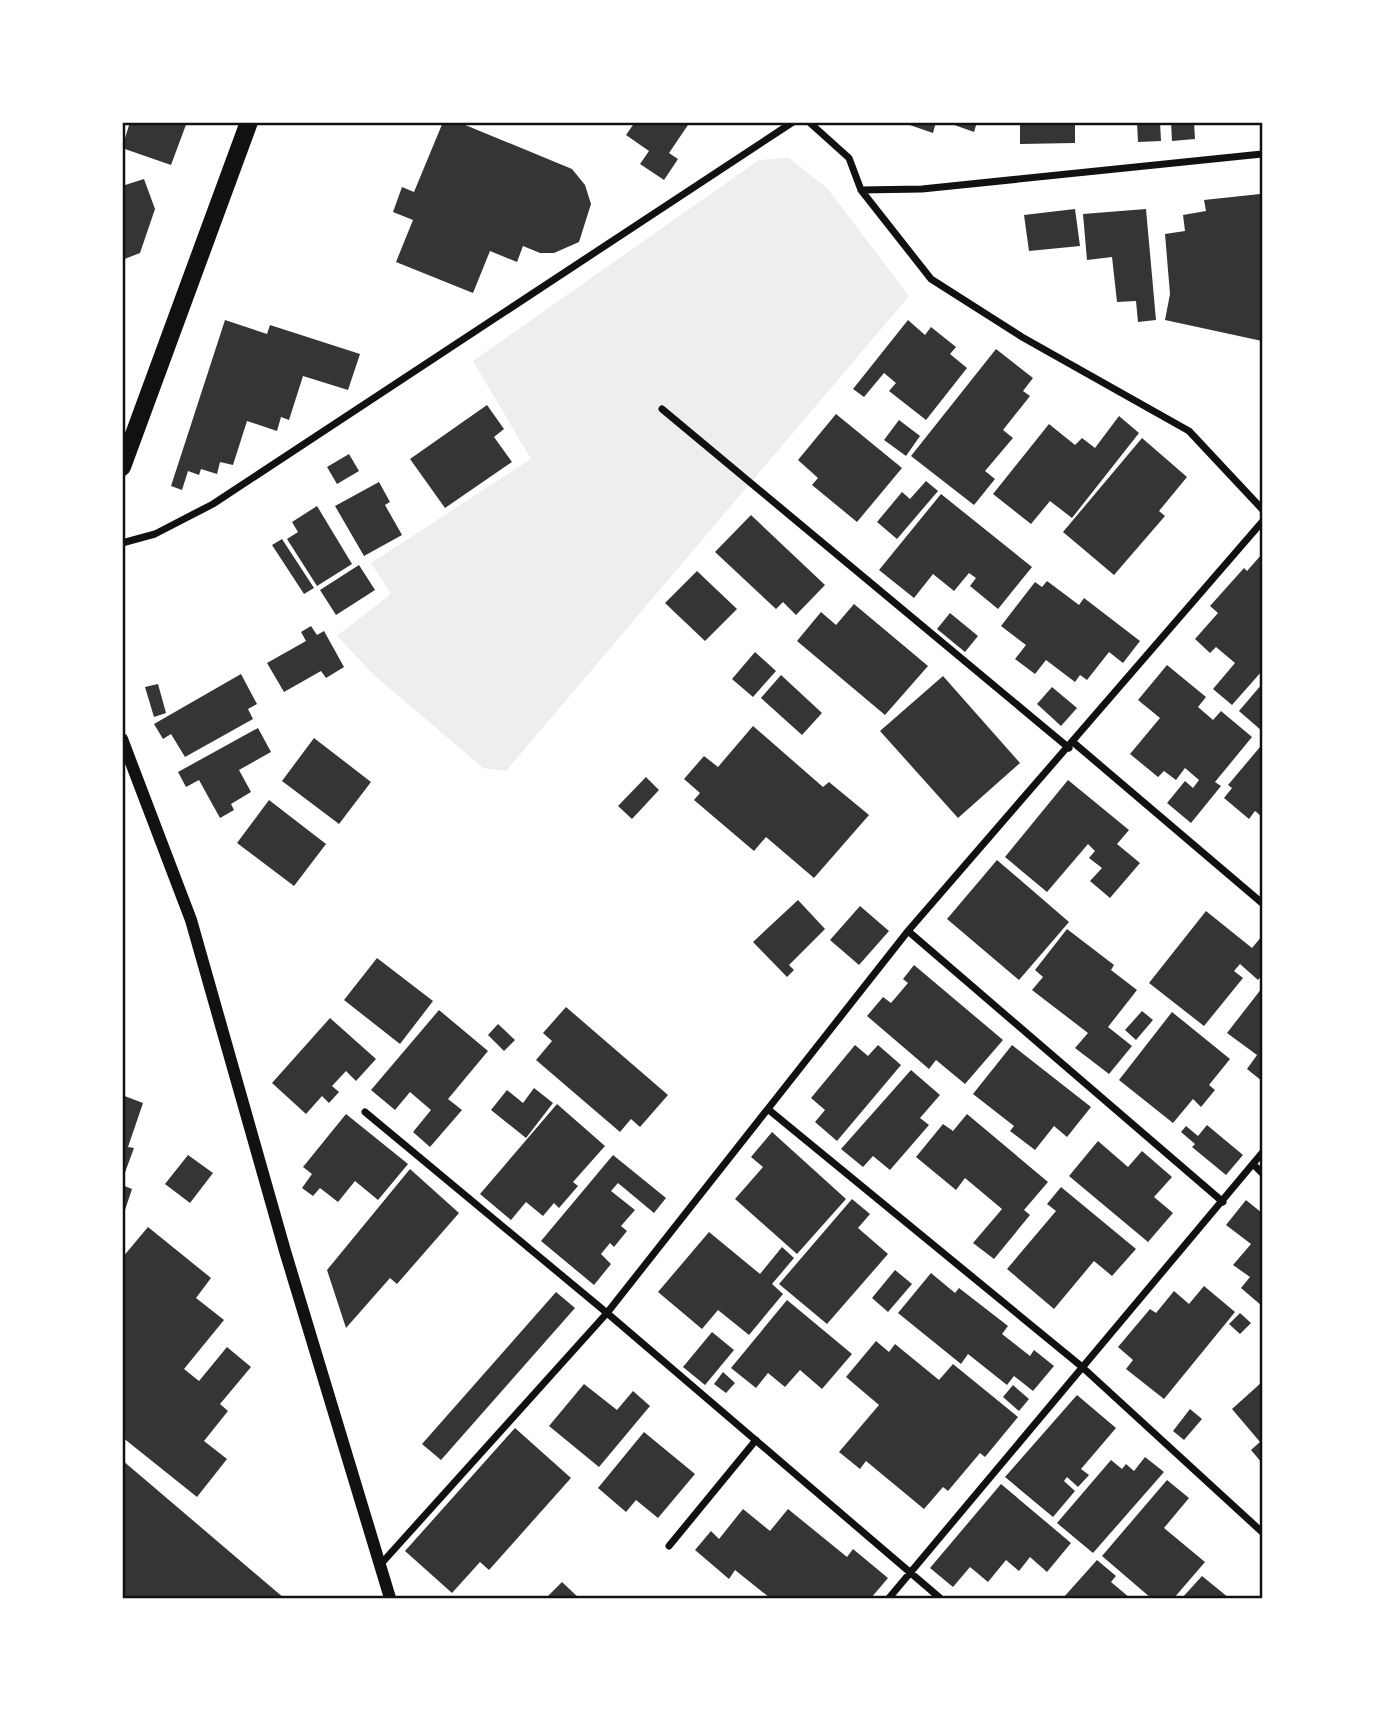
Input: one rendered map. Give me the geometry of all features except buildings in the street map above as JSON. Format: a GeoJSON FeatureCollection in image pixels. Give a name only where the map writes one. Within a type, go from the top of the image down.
{"type":"FeatureCollection","features":[{"type":"Feature","properties":{"kind":"main road"},"geometry":{"type":"LineString","coordinates":[[122,467],[249,122]]}},
{"type":"Feature","properties":{"kind":"street"},"geometry":{"type":"LineString","coordinates":[[122,543],[155,534],[213,504],[793,122]]}},
{"type":"Feature","properties":{"kind":"street"},"geometry":{"type":"LineString","coordinates":[[809,122],[849,158],[861,190],[931,279],[1023,337],[1189,430],[1262,509]]}},
{"type":"Feature","properties":{"kind":"street"},"geometry":{"type":"LineString","coordinates":[[861,190],[922,189],[1262,154]]}},
{"type":"Feature","properties":{"kind":"street"},"geometry":{"type":"LineString","coordinates":[[662,408],[1262,903]]}},
{"type":"Feature","properties":{"kind":"street"},"geometry":{"type":"LineString","coordinates":[[380,1565],[607,1313],[908,931],[1262,522]]}},
{"type":"Feature","properties":{"kind":"street"},"geometry":{"type":"LineString","coordinates":[[122,739],[191,920],[285,1251],[390,1598]]}},
{"type":"Feature","properties":{"kind":"street"},"geometry":{"type":"LineString","coordinates":[[908,931],[1223,1202]]}},
{"type":"Feature","properties":{"kind":"street"},"geometry":{"type":"LineString","coordinates":[[769,1110],[1081,1366],[1262,1532]]}},
{"type":"Feature","properties":{"kind":"street"},"geometry":{"type":"LineString","coordinates":[[365,1112],[607,1313],[940,1598]]}},
{"type":"Feature","properties":{"kind":"street"},"geometry":{"type":"LineString","coordinates":[[889,1598],[1262,1153]]}},
{"type":"Feature","properties":{"kind":"street"},"geometry":{"type":"LineString","coordinates":[[1254,1165],[1262,1173]]}},
{"type":"Feature","properties":{"kind":"street"},"geometry":{"type":"LineString","coordinates":[[669,1546],[756,1440]]}},
{"type":"Feature","properties":{"kind":"shaded area"},"geometry":{"type":"Polygon","coordinates":[[[789,158],[827,188],[909,296],[506,771],[483,768],[374,675],[337,636],[391,594],[371,563],[531,459],[473,361],[759,160],[789,158]]]}}]}
